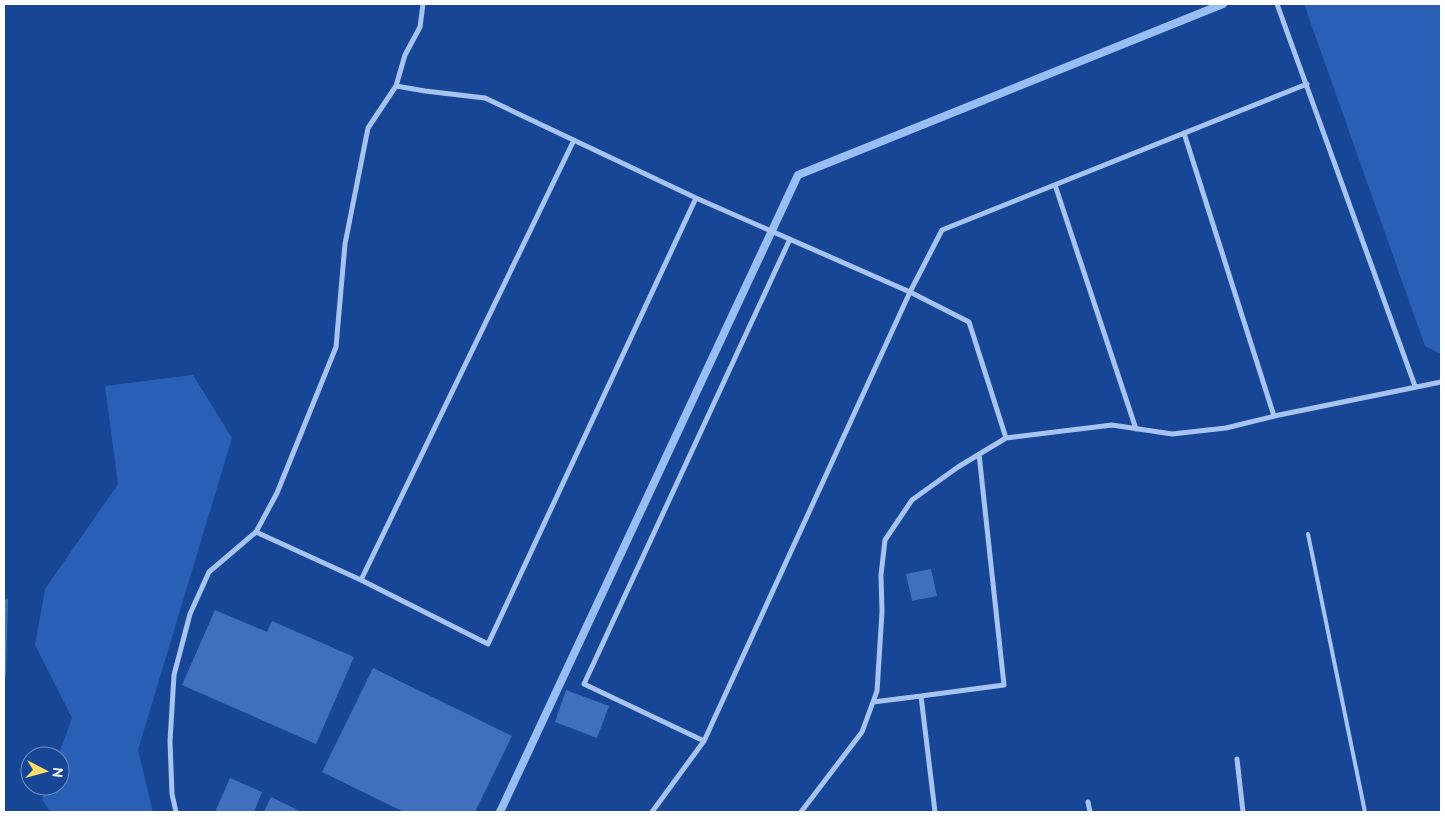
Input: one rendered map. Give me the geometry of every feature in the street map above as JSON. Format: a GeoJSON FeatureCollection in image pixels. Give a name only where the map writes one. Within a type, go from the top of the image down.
{"type":"FeatureCollection","features":[{"type":"Feature","properties":{"kind":"street"},"geometry":{"type":"LineString","coordinates":[[176,812],[172,794],[170,741],[174,675],[190,614],[209,572],[256,532],[277,493],[336,348],[345,244],[368,128],[396,86],[405,55],[420,27],[423,4]]}},
{"type":"Feature","properties":{"kind":"street"},"geometry":{"type":"LineString","coordinates":[[1277,4],[1415,386]]}},
{"type":"Feature","properties":{"kind":"street"},"geometry":{"type":"LineString","coordinates":[[652,812],[704,741],[910,292],[942,230],[1307,84]]}},
{"type":"Feature","properties":{"kind":"street"},"geometry":{"type":"LineString","coordinates":[[396,86],[485,98],[696,198],[910,292],[969,322],[1006,438]]}},
{"type":"Feature","properties":{"kind":"street"},"geometry":{"type":"LineString","coordinates":[[1184,134],[1274,416]]}},
{"type":"Feature","properties":{"kind":"street"},"geometry":{"type":"LineString","coordinates":[[360,580],[574,140]]}},
{"type":"Feature","properties":{"kind":"street"},"geometry":{"type":"LineString","coordinates":[[1055,185],[1136,429]]}},
{"type":"Feature","properties":{"kind":"street"},"geometry":{"type":"LineString","coordinates":[[256,532],[360,580],[488,644],[696,198]]}},
{"type":"Feature","properties":{"kind":"street"},"geometry":{"type":"LineString","coordinates":[[704,741],[584,684],[790,239]]}},
{"type":"Feature","properties":{"kind":"street"},"geometry":{"type":"LineString","coordinates":[[804,811],[862,732],[877,691],[882,612],[881,575],[885,540],[912,500],[958,467],[1006,438],[1112,425],[1172,434],[1226,428],[1274,416],[1441,382]]}},
{"type":"Feature","properties":{"kind":"street"},"geometry":{"type":"LineString","coordinates":[[873,702],[1004,685],[979,454]]}},
{"type":"Feature","properties":{"kind":"street"},"geometry":{"type":"LineString","coordinates":[[921,696],[935,812]]}},
{"type":"Feature","properties":{"kind":"street"},"geometry":{"type":"LineString","coordinates":[[1237,759],[1243,812]]}},
{"type":"Feature","properties":{"kind":"street"},"geometry":{"type":"LineString","coordinates":[[1088,802],[1090,812]]}},
{"type":"Feature","properties":{"kind":"lane"},"geometry":{"type":"LineString","coordinates":[[1308,534],[1365,812]]}},
{"type":"Feature","properties":{"kind":"shaded area"},"geometry":{"type":"Polygon","coordinates":[[[1304,4],[1441,4],[1441,354],[1425,346],[1304,4]]]}},
{"type":"Feature","properties":{"kind":"shaded area"},"geometry":{"type":"Polygon","coordinates":[[[193,375],[232,438],[138,750],[153,812],[50,812],[42,799],[43,796],[70,796],[70,746],[62,746],[72,718],[35,645],[45,589],[118,484],[105,386],[193,375]]]}},
{"type":"Feature","properties":{"kind":"building"},"geometry":{"type":"Polygon","coordinates":[[[931,569],[937,596],[912,601],[906,574],[931,569]]]}},
{"type":"Feature","properties":{"kind":"building"},"geometry":{"type":"Polygon","coordinates":[[[4,599],[8,599],[6,675],[4,675],[4,599]]]}},
{"type":"Feature","properties":{"kind":"building"},"geometry":{"type":"Polygon","coordinates":[[[215,610],[267,632],[272,621],[354,657],[316,744],[182,685],[215,610]]]}},
{"type":"Feature","properties":{"kind":"building"},"geometry":{"type":"Polygon","coordinates":[[[373,668],[512,736],[475,812],[404,812],[322,772],[373,668]]]}},
{"type":"Feature","properties":{"kind":"building"},"geometry":{"type":"Polygon","coordinates":[[[566,690],[609,706],[597,738],[555,722],[566,690]]]}},
{"type":"Feature","properties":{"kind":"building"},"geometry":{"type":"Polygon","coordinates":[[[230,778],[262,792],[254,812],[215,812],[230,778]]]}},
{"type":"Feature","properties":{"kind":"building"},"geometry":{"type":"Polygon","coordinates":[[[271,797],[302,812],[264,812],[271,797]]]}},
{"type":"Feature","properties":{"kind":"waterway"},"geometry":{"type":"LineString","coordinates":[[500,812],[798,175],[1223,4]]}}]}
